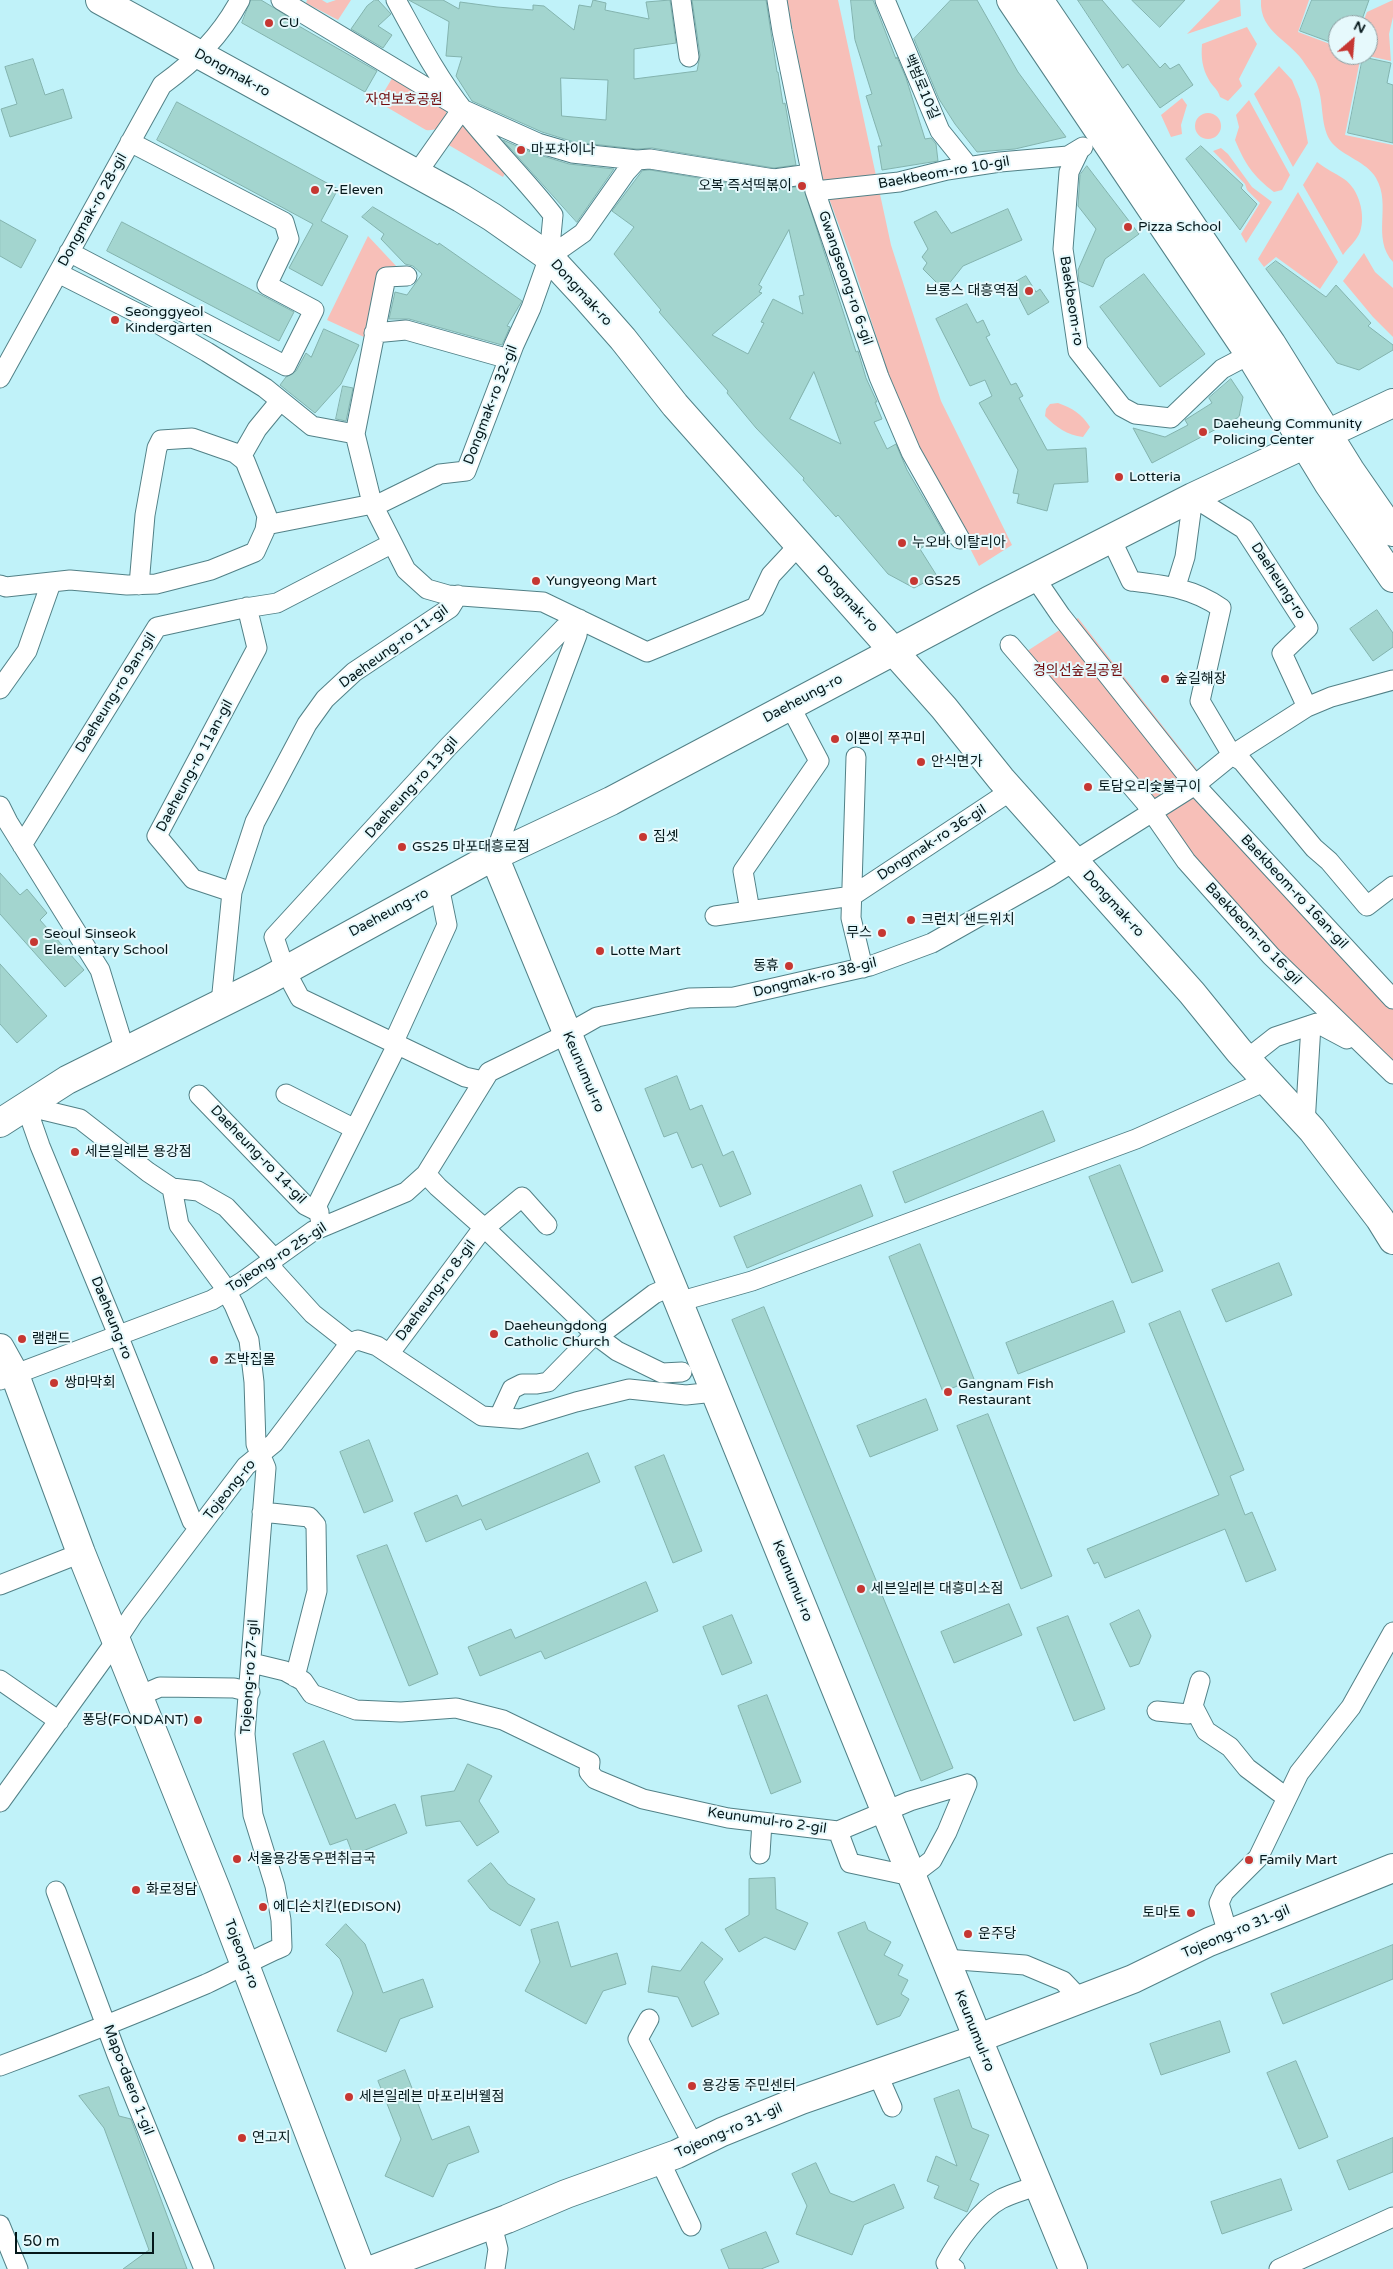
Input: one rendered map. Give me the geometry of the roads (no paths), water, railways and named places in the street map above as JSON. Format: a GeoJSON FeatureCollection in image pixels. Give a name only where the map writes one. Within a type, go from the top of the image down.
{"type":"FeatureCollection","features":[{"type":"Feature","properties":{"kind":"main road","name":"Dongmak-ro"},"geometry":{"type":"LineString","coordinates":[[100,0],[417,173],[492,217],[549,257],[623,339],[675,405],[944,708],[1012,790],[1305,1124],[1380,1219],[1393,1240]]}},
{"type":"Feature","properties":{"kind":"main road"},"geometry":{"type":"LineString","coordinates":[[1011,0],[1101,135],[1260,349],[1362,510],[1393,578]]}},
{"type":"Feature","properties":{"kind":"main road"},"geometry":{"type":"LineString","coordinates":[[1039,0],[1101,135]]}},
{"type":"Feature","properties":{"kind":"main road","name":"Daeheung-ro"},"geometry":{"type":"LineString","coordinates":[[0,1123],[67,1080],[285,970],[494,856],[611,801],[893,651],[1193,497],[1393,403]]}},
{"type":"Feature","properties":{"kind":"main road"},"geometry":{"type":"LineString","coordinates":[[1362,510],[1393,532]]}},
{"type":"Feature","properties":{"kind":"main road","name":"Keunumul-ro"},"geometry":{"type":"LineString","coordinates":[[494,856],[675,1294],[945,1959],[1074,2269]]}},
{"type":"Feature","properties":{"kind":"main road","name":"Tojeong-ro"},"geometry":{"type":"LineString","coordinates":[[0,1348],[8,1377],[139,1696],[361,2269]]}},
{"type":"Feature","properties":{"kind":"main road","name":"Tojeong-ro 31-gil"},"geometry":{"type":"LineString","coordinates":[[374,2269],[492,2225],[566,2194],[660,2160],[801,2100],[978,2039],[1133,1979],[1228,1934],[1393,1868]]}},
{"type":"Feature","properties":{"kind":"street","name":"Dongmak-ro 28-gil"},"geometry":{"type":"LineString","coordinates":[[0,378],[162,85],[200,55],[230,18],[240,0]]}},
{"type":"Feature","properties":{"kind":"street"},"geometry":{"type":"LineString","coordinates":[[281,0],[462,109],[538,143],[572,153],[638,160]]}},
{"type":"Feature","properties":{"kind":"street"},"geometry":{"type":"LineString","coordinates":[[396,0],[428,58],[462,109]]}},
{"type":"Feature","properties":{"kind":"street"},"geometry":{"type":"LineString","coordinates":[[681,0],[689,57]]}},
{"type":"Feature","properties":{"kind":"street","name":"Gwangseong-ro 6-gil"},"geometry":{"type":"LineString","coordinates":[[777,0],[813,183],[879,377],[912,452],[960,539]]}},
{"type":"Feature","properties":{"kind":"street","name":"백범로10길"},"geometry":{"type":"LineString","coordinates":[[885,0],[940,130],[970,167]]}},
{"type":"Feature","properties":{"kind":"street"},"geometry":{"type":"LineString","coordinates":[[417,173],[462,109]]}},
{"type":"Feature","properties":{"kind":"street","name":"Dongmak-ro 32-gil"},"geometry":{"type":"LineString","coordinates":[[266,525],[383,502],[440,474],[466,471],[509,359],[531,308],[549,257],[553,215],[462,109]]}},
{"type":"Feature","properties":{"kind":"street","name":"Baekbeom-ro 10-gil"},"geometry":{"type":"LineString","coordinates":[[638,160],[650,159],[774,179],[813,183],[899,182],[947,170],[1068,156],[1101,135]]}},
{"type":"Feature","properties":{"kind":"street","name":"Baekbeom-ro"},"geometry":{"type":"LineString","coordinates":[[1101,135],[1069,172],[1063,249],[1078,351],[1122,406],[1135,414],[1171,418],[1222,369],[1260,349]]}},
{"type":"Feature","properties":{"kind":"street"},"geometry":{"type":"LineString","coordinates":[[69,252],[286,366],[314,310],[267,285],[290,239],[284,222],[130,142]]}},
{"type":"Feature","properties":{"kind":"street"},"geometry":{"type":"LineString","coordinates":[[549,257],[583,232],[626,172],[638,160]]}},
{"type":"Feature","properties":{"kind":"street"},"geometry":{"type":"LineString","coordinates":[[58,273],[156,322],[265,388],[312,426],[355,434]]}},
{"type":"Feature","properties":{"kind":"street"},"geometry":{"type":"LineString","coordinates":[[407,276],[386,278],[355,434],[372,503],[391,544],[406,570],[427,589],[458,596],[543,602],[647,652],[756,607],[771,575],[799,545]]}},
{"type":"Feature","properties":{"kind":"street"},"geometry":{"type":"LineString","coordinates":[[374,333],[406,330],[509,359]]}},
{"type":"Feature","properties":{"kind":"street"},"geometry":{"type":"LineString","coordinates":[[241,457],[257,429],[280,401]]}},
{"type":"Feature","properties":{"kind":"street"},"geometry":{"type":"LineString","coordinates":[[0,585],[51,584],[70,580],[139,584],[156,584],[211,570],[255,552],[266,525],[267,516],[245,460],[236,453],[192,438],[161,440],[157,448],[146,509],[139,584]]}},
{"type":"Feature","properties":{"kind":"street"},"geometry":{"type":"LineString","coordinates":[[1176,586],[1185,558],[1193,497]]}},
{"type":"Feature","properties":{"kind":"street","name":"Daeheung-ro"},"geometry":{"type":"LineString","coordinates":[[1193,497],[1244,529],[1308,628],[1282,653],[1307,707]]}},
{"type":"Feature","properties":{"kind":"street"},"geometry":{"type":"LineString","coordinates":[[1111,540],[1131,581],[1176,586],[1207,598],[1221,608],[1200,701],[1232,756],[1242,761],[1314,848],[1330,861],[1367,906],[1393,886]]}},
{"type":"Feature","properties":{"kind":"street","name":"Daeheung-ro 9an-gil"},"geometry":{"type":"LineString","coordinates":[[22,845],[157,627],[247,607],[277,603],[391,544]]}},
{"type":"Feature","properties":{"kind":"street"},"geometry":{"type":"LineString","coordinates":[[1035,578],[1061,616],[1195,785]]}},
{"type":"Feature","properties":{"kind":"street"},"geometry":{"type":"LineString","coordinates":[[0,689],[27,651],[51,584]]}},
{"type":"Feature","properties":{"kind":"street","name":"Daeheung-ro 11-gil"},"geometry":{"type":"LineString","coordinates":[[221,1003],[232,892],[255,822],[307,724],[325,699],[354,672],[450,608],[458,596]]}},
{"type":"Feature","properties":{"kind":"street","name":"Daeheung-ro 11an-gil"},"geometry":{"type":"LineString","coordinates":[[232,892],[193,879],[157,836],[257,648],[247,607]]}},
{"type":"Feature","properties":{"kind":"street"},"geometry":{"type":"LineString","coordinates":[[494,856],[576,635],[578,619]]}},
{"type":"Feature","properties":{"kind":"street","name":"Daeheung-ro 13-gil"},"geometry":{"type":"LineString","coordinates":[[285,970],[274,938],[278,931],[366,838],[448,747],[564,628],[578,619]]}},
{"type":"Feature","properties":{"kind":"street"},"geometry":{"type":"LineString","coordinates":[[1010,646],[1152,812]]}},
{"type":"Feature","properties":{"kind":"street"},"geometry":{"type":"LineString","coordinates":[[1074,860],[1195,785],[1232,756],[1307,707],[1331,697],[1393,680]]}},
{"type":"Feature","properties":{"kind":"street"},"geometry":{"type":"LineString","coordinates":[[750,911],[743,871],[819,761],[790,706]]}},
{"type":"Feature","properties":{"kind":"street"},"geometry":{"type":"LineString","coordinates":[[856,757],[851,918],[863,968]]}},
{"type":"Feature","properties":{"kind":"street","name":"Baekbeom-ro 16an-gil"},"geometry":{"type":"LineString","coordinates":[[1195,785],[1393,999]]}},
{"type":"Feature","properties":{"kind":"street","name":"Dongmak-ro 36-gil"},"geometry":{"type":"LineString","coordinates":[[714,916],[852,896],[1012,790]]}},
{"type":"Feature","properties":{"kind":"street"},"geometry":{"type":"LineString","coordinates":[[0,806],[22,845],[100,970],[125,1051]]}},
{"type":"Feature","properties":{"kind":"street","name":"Baekbeom-ro 16-gil"},"geometry":{"type":"LineString","coordinates":[[1152,812],[1186,861],[1259,943],[1364,1048]]}},
{"type":"Feature","properties":{"kind":"street","name":"Dongmak-ro 38-gil"},"geometry":{"type":"LineString","coordinates":[[567,1034],[597,1017],[689,998],[734,997],[863,968],[932,943],[1049,877],[1074,860]]}},
{"type":"Feature","properties":{"kind":"street","name":"Daeheung-ro 14-gil"},"geometry":{"type":"LineString","coordinates":[[320,1219],[317,1205],[394,1051],[396,1037],[447,925],[439,886]]}},
{"type":"Feature","properties":{"kind":"street"},"geometry":{"type":"LineString","coordinates":[[285,970],[300,998],[465,1077],[483,1081]]}},
{"type":"Feature","properties":{"kind":"street"},"geometry":{"type":"LineString","coordinates":[[1247,1059],[1275,1037],[1317,1023],[1364,1048],[1393,1074]]}},
{"type":"Feature","properties":{"kind":"street"},"geometry":{"type":"LineString","coordinates":[[1305,1124],[1311,1025]]}},
{"type":"Feature","properties":{"kind":"street","name":"Tojeong-ro 25-gil"},"geometry":{"type":"LineString","coordinates":[[8,1377],[212,1300],[271,1261],[320,1219],[406,1192],[426,1174],[489,1072],[567,1034]]}},
{"type":"Feature","properties":{"kind":"street"},"geometry":{"type":"LineString","coordinates":[[499,1417],[512,1389],[522,1384],[548,1382],[590,1339],[597,1336],[654,1294],[675,1294],[752,1281],[1136,1139],[1266,1081]]}},
{"type":"Feature","properties":{"kind":"street","name":"Daeheung-ro 14-gil"},"geometry":{"type":"LineString","coordinates":[[199,1094],[320,1219]]}},
{"type":"Feature","properties":{"kind":"street"},"geometry":{"type":"LineString","coordinates":[[286,1094],[355,1128]]}},
{"type":"Feature","properties":{"kind":"street"},"geometry":{"type":"LineString","coordinates":[[26,1106],[80,1119],[148,1172],[172,1188],[198,1190],[226,1207],[269,1253],[274,1270],[313,1314],[350,1343]]}},
{"type":"Feature","properties":{"kind":"street","name":"Daeheung-ro"},"geometry":{"type":"LineString","coordinates":[[26,1106],[40,1146],[192,1521],[199,1528]]}},
{"type":"Feature","properties":{"kind":"street"},"geometry":{"type":"LineString","coordinates":[[426,1174],[597,1336],[617,1350],[662,1373],[682,1372]]}},
{"type":"Feature","properties":{"kind":"street","name":"Tojeong-ro 27-gil"},"geometry":{"type":"LineString","coordinates":[[172,1188],[179,1225],[234,1305],[249,1340],[254,1382],[256,1444],[266,1468],[250,1692],[245,1734],[253,1815],[275,1886],[281,1920],[282,1947],[245,1966]]}},
{"type":"Feature","properties":{"kind":"street","name":"Daeheung-ro 8-gil"},"geometry":{"type":"LineString","coordinates":[[389,1354],[484,1228],[522,1197],[547,1225]]}},
{"type":"Feature","properties":{"kind":"street","name":"Daeheung-ro 8-gil"},"geometry":{"type":"LineString","coordinates":[[350,1343],[358,1340],[377,1346],[482,1416],[520,1419],[629,1389],[686,1395],[715,1392]]}},
{"type":"Feature","properties":{"kind":"street","name":"Tojeong-ro"},"geometry":{"type":"LineString","coordinates":[[0,1802],[133,1615],[246,1466],[274,1443],[350,1343]]}},
{"type":"Feature","properties":{"kind":"street"},"geometry":{"type":"LineString","coordinates":[[262,1512],[309,1517],[316,1525],[317,1591],[295,1677]]}},
{"type":"Feature","properties":{"kind":"street"},"geometry":{"type":"LineString","coordinates":[[0,1585],[81,1552]]}},
{"type":"Feature","properties":{"kind":"street"},"geometry":{"type":"LineString","coordinates":[[1228,1934],[1219,1903],[1224,1892],[1258,1858],[1299,1773],[1351,1707],[1393,1632]]}},
{"type":"Feature","properties":{"kind":"street","name":"Keunumul-ro 2-gil"},"geometry":{"type":"LineString","coordinates":[[252,1663],[285,1671],[303,1682],[312,1694],[356,1710],[401,1712],[456,1708],[503,1720],[553,1742],[590,1762],[589,1772],[595,1779],[643,1799],[728,1818],[838,1831],[885,1810],[967,1784],[947,1832],[932,1860],[911,1876]]}},
{"type":"Feature","properties":{"kind":"street"},"geometry":{"type":"LineString","coordinates":[[0,1680],[58,1721]]}},
{"type":"Feature","properties":{"kind":"street"},"geometry":{"type":"LineString","coordinates":[[1200,1681],[1193,1706],[1206,1731],[1230,1747],[1247,1768],[1286,1798]]}},
{"type":"Feature","properties":{"kind":"street"},"geometry":{"type":"LineString","coordinates":[[139,1696],[160,1687],[234,1688],[250,1692]]}},
{"type":"Feature","properties":{"kind":"street"},"geometry":{"type":"LineString","coordinates":[[1157,1711],[1188,1714],[1195,1711]]}},
{"type":"Feature","properties":{"kind":"street"},"geometry":{"type":"LineString","coordinates":[[760,1854],[762,1822]]}},
{"type":"Feature","properties":{"kind":"street"},"geometry":{"type":"LineString","coordinates":[[838,1831],[850,1863],[911,1876]]}},
{"type":"Feature","properties":{"kind":"street","name":"Mapo-daero 1-gil"},"geometry":{"type":"LineString","coordinates":[[56,1891],[107,2027],[204,2269]]}},
{"type":"Feature","properties":{"kind":"street"},"geometry":{"type":"LineString","coordinates":[[945,1959],[1025,1965],[1063,1981],[1080,1999]]}},
{"type":"Feature","properties":{"kind":"street"},"geometry":{"type":"LineString","coordinates":[[0,2066],[107,2027],[128,2015],[245,1966]]}},
{"type":"Feature","properties":{"kind":"street"},"geometry":{"type":"LineString","coordinates":[[649,2019],[638,2039],[694,2146]]}},
{"type":"Feature","properties":{"kind":"street"},"geometry":{"type":"LineString","coordinates":[[877,2073],[892,2107]]}},
{"type":"Feature","properties":{"kind":"street"},"geometry":{"type":"LineString","coordinates":[[660,2160],[691,2226]]}},
{"type":"Feature","properties":{"kind":"street"},"geometry":{"type":"LineString","coordinates":[[955,2269],[946,2263],[955,2245],[990,2206],[1002,2198],[1038,2185]]}},
{"type":"Feature","properties":{"kind":"street"},"geometry":{"type":"LineString","coordinates":[[1279,2269],[1393,2217]]}},
{"type":"Feature","properties":{"kind":"street"},"geometry":{"type":"LineString","coordinates":[[0,2225],[18,2269]]}},
{"type":"Feature","properties":{"kind":"street"},"geometry":{"type":"LineString","coordinates":[[492,2225],[498,2249],[494,2269]]}},
{"type":"Feature","properties":{"kind":"place","name":"CU"},"geometry":{"type":"Point","coordinates":[269,23]}},
{"type":"Feature","properties":{"kind":"place","name":"마포차이나"},"geometry":{"type":"Point","coordinates":[521,150]}},
{"type":"Feature","properties":{"kind":"place","name":"오복 즉석떡볶이"},"geometry":{"type":"Point","coordinates":[802,186]}},
{"type":"Feature","properties":{"kind":"place","name":"7-Eleven"},"geometry":{"type":"Point","coordinates":[315,190]}},
{"type":"Feature","properties":{"kind":"place","name":"Pizza School"},"geometry":{"type":"Point","coordinates":[1128,227]}},
{"type":"Feature","properties":{"kind":"place","name":"브롱스 대흥역점"},"geometry":{"type":"Point","coordinates":[1029,291]}},
{"type":"Feature","properties":{"kind":"place","name":"Seonggyeol Kindergarten"},"geometry":{"type":"Point","coordinates":[115,320]}},
{"type":"Feature","properties":{"kind":"place","name":"Daeheung Community Policing Center"},"geometry":{"type":"Point","coordinates":[1203,432]}},
{"type":"Feature","properties":{"kind":"place","name":"Lotteria"},"geometry":{"type":"Point","coordinates":[1119,477]}},
{"type":"Feature","properties":{"kind":"place","name":"누오바 이탈리아"},"geometry":{"type":"Point","coordinates":[902,543]}},
{"type":"Feature","properties":{"kind":"place","name":"Yungyeong Mart"},"geometry":{"type":"Point","coordinates":[536,581]}},
{"type":"Feature","properties":{"kind":"place","name":"GS25"},"geometry":{"type":"Point","coordinates":[914,581]}},
{"type":"Feature","properties":{"kind":"place","name":"숲길해장"},"geometry":{"type":"Point","coordinates":[1165,679]}},
{"type":"Feature","properties":{"kind":"place","name":"이쁜이 쭈꾸미"},"geometry":{"type":"Point","coordinates":[835,739]}},
{"type":"Feature","properties":{"kind":"place","name":"안식면가"},"geometry":{"type":"Point","coordinates":[921,762]}},
{"type":"Feature","properties":{"kind":"place","name":"토담오리숯불구이"},"geometry":{"type":"Point","coordinates":[1088,787]}},
{"type":"Feature","properties":{"kind":"place","name":"짐셋"},"geometry":{"type":"Point","coordinates":[643,837]}},
{"type":"Feature","properties":{"kind":"place","name":"GS25 마포대흥로점"},"geometry":{"type":"Point","coordinates":[402,847]}},
{"type":"Feature","properties":{"kind":"place","name":"크런치 샌드위치"},"geometry":{"type":"Point","coordinates":[911,920]}},
{"type":"Feature","properties":{"kind":"place","name":"무스"},"geometry":{"type":"Point","coordinates":[882,933]}},
{"type":"Feature","properties":{"kind":"place","name":"Seoul Sinseok Elementary School"},"geometry":{"type":"Point","coordinates":[34,942]}},
{"type":"Feature","properties":{"kind":"place","name":"Lotte Mart"},"geometry":{"type":"Point","coordinates":[600,951]}},
{"type":"Feature","properties":{"kind":"place","name":"동휴"},"geometry":{"type":"Point","coordinates":[789,966]}},
{"type":"Feature","properties":{"kind":"place","name":"세븐일레븐 용강점"},"geometry":{"type":"Point","coordinates":[75,1152]}},
{"type":"Feature","properties":{"kind":"place","name":"Daeheungdong Catholic Church"},"geometry":{"type":"Point","coordinates":[494,1334]}},
{"type":"Feature","properties":{"kind":"place","name":"램랜드"},"geometry":{"type":"Point","coordinates":[22,1339]}},
{"type":"Feature","properties":{"kind":"place","name":"조박집몰"},"geometry":{"type":"Point","coordinates":[214,1360]}},
{"type":"Feature","properties":{"kind":"place","name":"쌍마막회"},"geometry":{"type":"Point","coordinates":[54,1383]}},
{"type":"Feature","properties":{"kind":"place","name":"Gangnam Fish Restaurant"},"geometry":{"type":"Point","coordinates":[948,1392]}},
{"type":"Feature","properties":{"kind":"place","name":"세븐일레븐 대흥미소점"},"geometry":{"type":"Point","coordinates":[861,1589]}},
{"type":"Feature","properties":{"kind":"place","name":"퐁당(FONDANT)"},"geometry":{"type":"Point","coordinates":[198,1720]}},
{"type":"Feature","properties":{"kind":"place","name":"서울용강동우편취급국"},"geometry":{"type":"Point","coordinates":[237,1859]}},
{"type":"Feature","properties":{"kind":"place","name":"Family Mart"},"geometry":{"type":"Point","coordinates":[1249,1860]}},
{"type":"Feature","properties":{"kind":"place","name":"화로정담"},"geometry":{"type":"Point","coordinates":[136,1890]}},
{"type":"Feature","properties":{"kind":"place","name":"에디슨치킨(EDISON)"},"geometry":{"type":"Point","coordinates":[263,1907]}},
{"type":"Feature","properties":{"kind":"place","name":"토마토"},"geometry":{"type":"Point","coordinates":[1191,1913]}},
{"type":"Feature","properties":{"kind":"place","name":"운주당"},"geometry":{"type":"Point","coordinates":[968,1934]}},
{"type":"Feature","properties":{"kind":"place","name":"용강동 주민센터"},"geometry":{"type":"Point","coordinates":[692,2086]}},
{"type":"Feature","properties":{"kind":"place","name":"세븐일레븐 마포리버웰점"},"geometry":{"type":"Point","coordinates":[349,2097]}},
{"type":"Feature","properties":{"kind":"place","name":"연고지"},"geometry":{"type":"Point","coordinates":[242,2138]}},
{"type":"Feature","properties":{"kind":"park label","name":"자연보호공원"},"geometry":{"type":"Point","coordinates":[404,100]}},
{"type":"Feature","properties":{"kind":"park label","name":"경의선숲길공원"},"geometry":{"type":"Point","coordinates":[1078,671]}}]}
